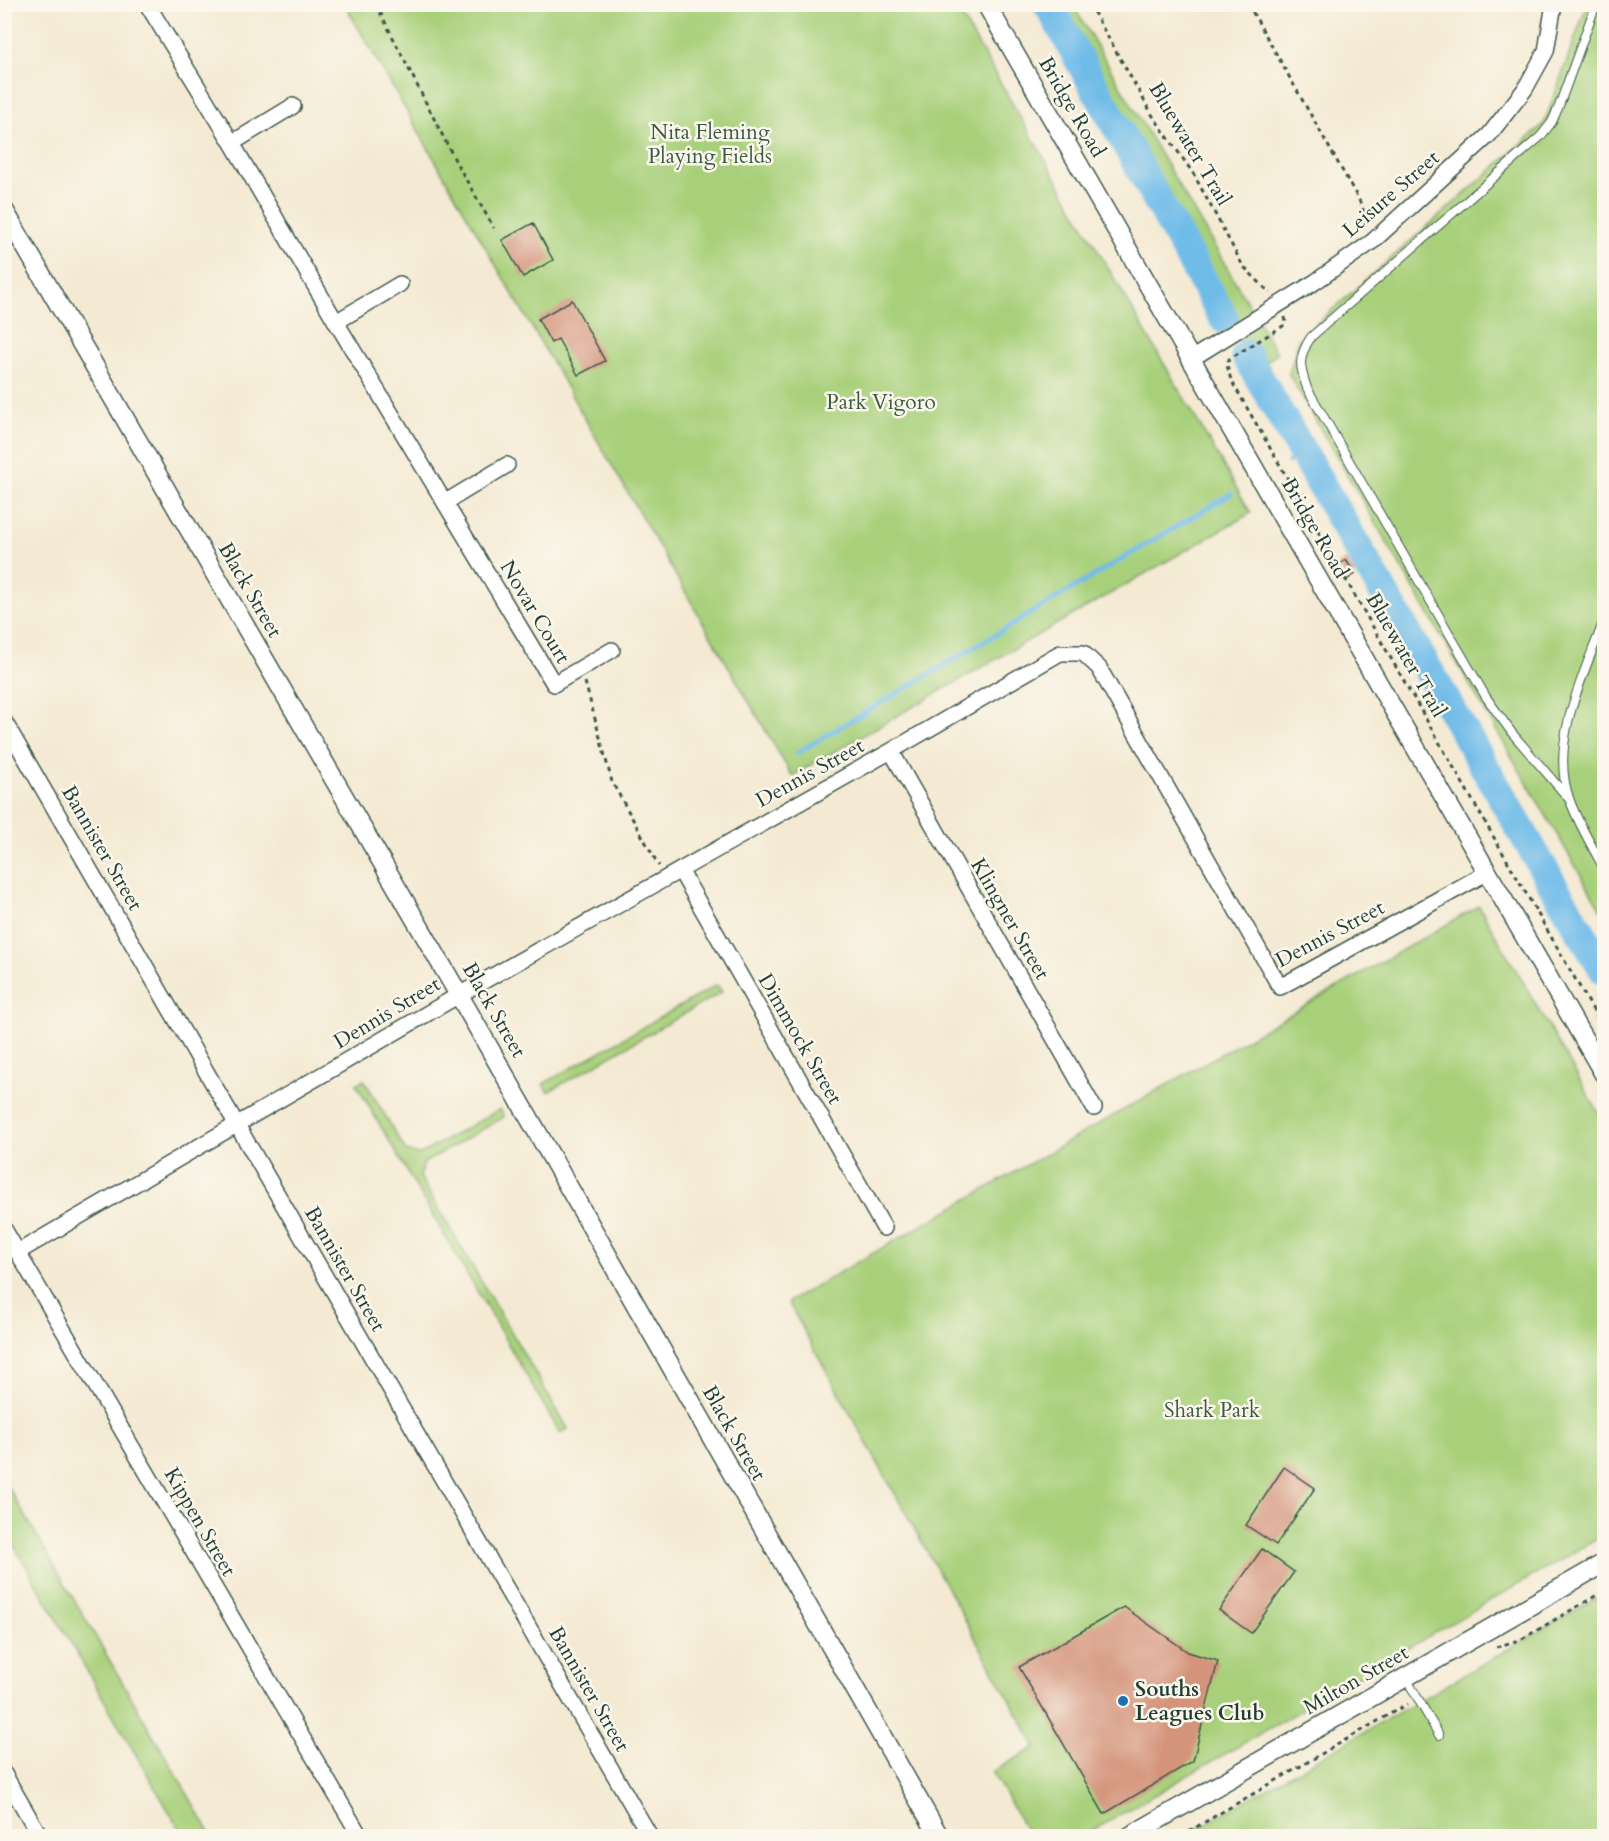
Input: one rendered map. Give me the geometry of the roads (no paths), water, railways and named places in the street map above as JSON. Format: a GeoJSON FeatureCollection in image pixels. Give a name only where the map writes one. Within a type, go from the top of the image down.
{"type":"FeatureCollection","features":[{"type":"Feature","properties":{"kind":"street","name":"Novar Court"},"geometry":{"type":"LineString","coordinates":[[147,4],[554,684],[612,650]]}},
{"type":"Feature","properties":{"kind":"street","name":"Bridge Road"},"geometry":{"type":"LineString","coordinates":[[986,4],[1605,1074]]}},
{"type":"Feature","properties":{"kind":"street","name":"Leisure Street"},"geometry":{"type":"LineString","coordinates":[[1191,359],[1315,282],[1375,239],[1489,135],[1525,89],[1546,51],[1554,4]]}},
{"type":"Feature","properties":{"kind":"street"},"geometry":{"type":"LineString","coordinates":[[232,143],[293,106]]}},
{"type":"Feature","properties":{"kind":"street","name":"Black Street"},"geometry":{"type":"LineString","coordinates":[[4,210],[459,994],[939,1836]]}},
{"type":"Feature","properties":{"kind":"street"},"geometry":{"type":"LineString","coordinates":[[336,322],[400,284]]}},
{"type":"Feature","properties":{"kind":"street"},"geometry":{"type":"LineString","coordinates":[[446,502],[507,465]]}},
{"type":"Feature","properties":{"kind":"street","name":"Dennis Street"},"geometry":{"type":"LineString","coordinates":[[18,1252],[459,994],[891,751],[1060,653],[1083,653],[1099,668],[1280,987],[1488,872]]}},
{"type":"Feature","properties":{"kind":"street","name":"Bannister Street"},"geometry":{"type":"LineString","coordinates":[[4,721],[650,1836]]}},
{"type":"Feature","properties":{"kind":"street","name":"Klingner Street"},"geometry":{"type":"LineString","coordinates":[[891,751],[1094,1108]]}},
{"type":"Feature","properties":{"kind":"street","name":"Dimmock Street"},"geometry":{"type":"LineString","coordinates":[[680,870],[884,1228]]}},
{"type":"Feature","properties":{"kind":"street","name":"Kippen Street"},"geometry":{"type":"LineString","coordinates":[[4,1229],[360,1836]]}},
{"type":"Feature","properties":{"kind":"street","name":"Milton Street"},"geometry":{"type":"LineString","coordinates":[[1130,1836],[1605,1563]]}},
{"type":"Feature","properties":{"kind":"street"},"geometry":{"type":"LineString","coordinates":[[4,1774],[40,1836]]}},
{"type":"Feature","properties":{"kind":"lane"},"geometry":{"type":"LineString","coordinates":[[1596,4],[1552,123],[1541,136],[1311,337],[1303,350],[1300,364],[1307,388],[1486,697],[1512,733],[1569,799],[1605,869]]}},
{"type":"Feature","properties":{"kind":"lane"},"geometry":{"type":"LineString","coordinates":[[1569,799],[1564,777],[1563,740],[1605,620]]}},
{"type":"Feature","properties":{"kind":"lane"},"geometry":{"type":"LineString","coordinates":[[1406,1678],[1439,1735]]}},
{"type":"Feature","properties":{"kind":"waterway"},"geometry":{"type":"LineString","coordinates":[[1048,4],[1224,319]]}},
{"type":"Feature","properties":{"kind":"waterway"},"geometry":{"type":"LineString","coordinates":[[1246,355],[1604,970]]}},
{"type":"Feature","properties":{"kind":"waterway"},"geometry":{"type":"LineString","coordinates":[[1289,462],[1304,453]]}},
{"type":"Feature","properties":{"kind":"waterway"},"geometry":{"type":"LineString","coordinates":[[797,753],[1231,494]]}},
{"type":"Feature","properties":{"kind":"place","name":"Souths Leagues Club"},"geometry":{"type":"Point","coordinates":[1123,1701]}},
{"type":"Feature","properties":{"kind":"park label","name":"Nita Fleming Playing Fields"},"geometry":{"type":"Point","coordinates":[710,144]}},
{"type":"Feature","properties":{"kind":"park label","name":"Park Vigoro"},"geometry":{"type":"Point","coordinates":[881,402]}},
{"type":"Feature","properties":{"kind":"park label","name":"Shark Park"},"geometry":{"type":"Point","coordinates":[1212,1410]}}]}
